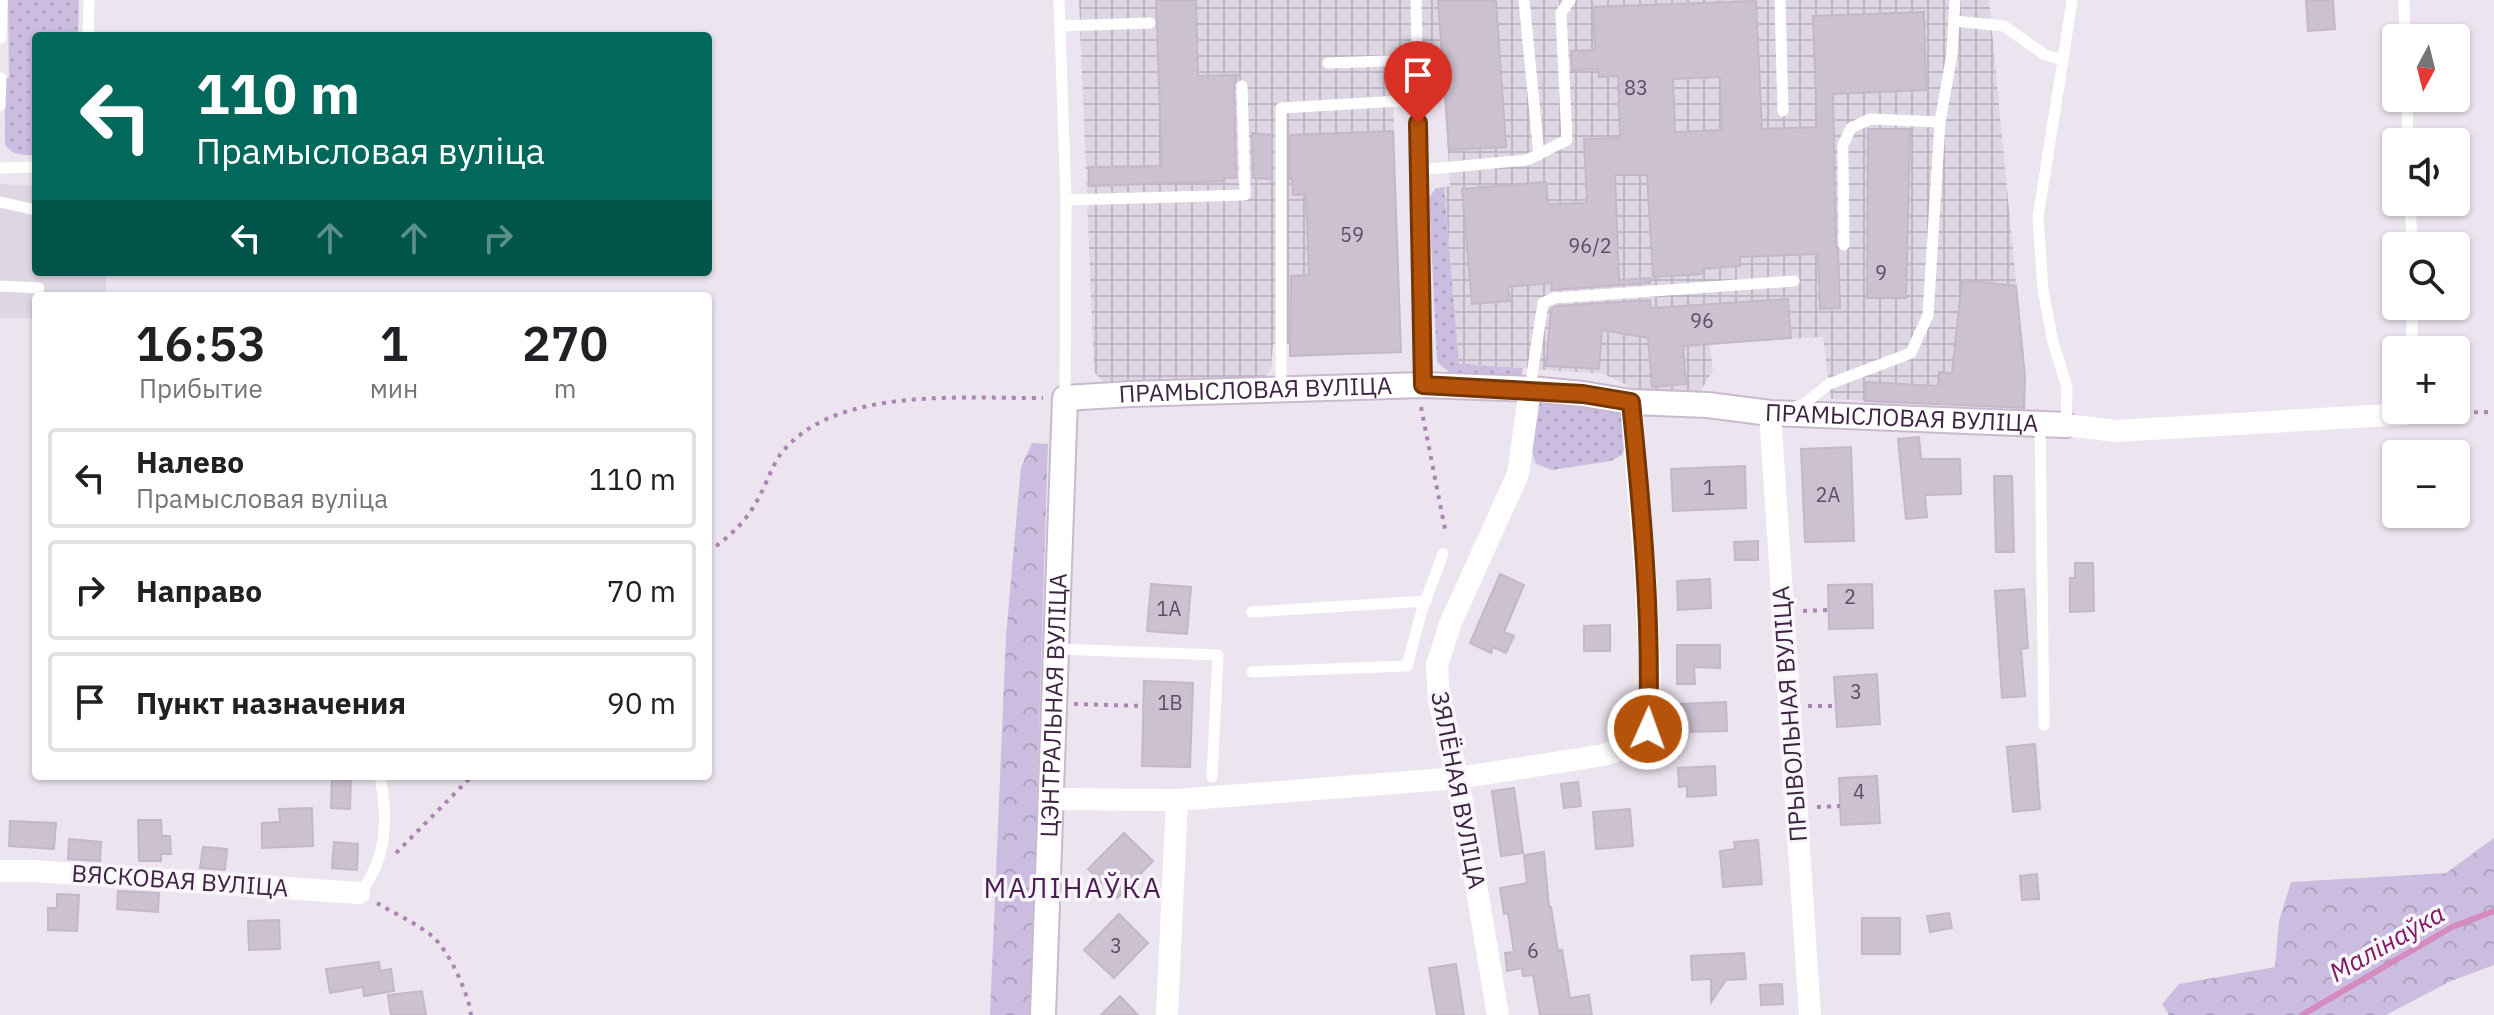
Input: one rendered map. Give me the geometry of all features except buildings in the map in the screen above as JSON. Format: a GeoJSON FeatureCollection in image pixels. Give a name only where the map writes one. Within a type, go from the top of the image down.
{"type":"FeatureCollection","features":[{"type":"Feature","properties":{"kind":"street","name":"ПРАМЫСЛОВАЯ ВУЛІЦА"},"geometry":{"type":"LineString","coordinates":[[1065,398],[1420,385],[1530,389],[1631,402],[1708,405],[1773,413],[2066,425]]}},
{"type":"Feature","properties":{"kind":"street","name":"ЗЯЛЁНАЯ ВУЛІЦА"},"geometry":{"type":"LineString","coordinates":[[1498,1015],[1458,778],[1439,701],[1437,665],[1451,622],[1518,474],[1530,389]]}},
{"type":"Feature","properties":{"kind":"street","name":"ЦЭНТРАЛЬНАЯ ВУЛІЦА"},"geometry":{"type":"LineString","coordinates":[[1043,1015],[1065,398]]}},
{"type":"Feature","properties":{"kind":"street"},"geometry":{"type":"LineString","coordinates":[[1051,799],[1177,800],[1458,778],[1604,755],[1638,743],[1648,729],[1650,673],[1631,402]]}},
{"type":"Feature","properties":{"kind":"street","name":"ПРЫВОЛЬНАЯ ВУЛІЦА"},"geometry":{"type":"LineString","coordinates":[[1773,413],[1810,1015]]}},
{"type":"Feature","properties":{"kind":"street"},"geometry":{"type":"LineString","coordinates":[[2066,425],[2116,431],[2382,414]]}},
{"type":"Feature","properties":{"kind":"street"},"geometry":{"type":"LineString","coordinates":[[1167,1015],[1177,800]]}},
{"type":"Feature","properties":{"kind":"street","name":"ВЯСКОВАЯ ВУЛІЦА"},"geometry":{"type":"LineString","coordinates":[[0,871],[359,893]]}},
{"type":"Feature","properties":{"kind":"lane"},"geometry":{"type":"LineString","coordinates":[[1,38],[2,0]]}},
{"type":"Feature","properties":{"kind":"lane"},"geometry":{"type":"LineString","coordinates":[[88,32],[89,0]]}},
{"type":"Feature","properties":{"kind":"lane"},"geometry":{"type":"LineString","coordinates":[[1059,0],[1066,200],[1065,398]]}},
{"type":"Feature","properties":{"kind":"lane"},"geometry":{"type":"LineString","coordinates":[[1416,0],[1420,385]]}},
{"type":"Feature","properties":{"kind":"lane"},"geometry":{"type":"LineString","coordinates":[[1524,0],[1539,155]]}},
{"type":"Feature","properties":{"kind":"lane"},"geometry":{"type":"LineString","coordinates":[[1420,170],[1527,160],[1567,140],[1561,13],[1570,0]]}},
{"type":"Feature","properties":{"kind":"lane"},"geometry":{"type":"LineString","coordinates":[[1780,0],[1783,111]]}},
{"type":"Feature","properties":{"kind":"lane"},"geometry":{"type":"LineString","coordinates":[[1773,413],[1804,404],[1829,384],[1911,353],[1928,315],[1940,122],[1952,54],[1955,0]]}},
{"type":"Feature","properties":{"kind":"lane"},"geometry":{"type":"LineString","coordinates":[[2066,425],[2067,387],[2053,342],[2043,290],[2038,217],[2072,0]]}},
{"type":"Feature","properties":{"kind":"lane"},"geometry":{"type":"LineString","coordinates":[[2404,0],[2405,24]]}},
{"type":"Feature","properties":{"kind":"lane"},"geometry":{"type":"LineString","coordinates":[[1954,21],[2004,26],[2045,55],[2063,60]]}},
{"type":"Feature","properties":{"kind":"lane"},"geometry":{"type":"LineString","coordinates":[[1060,26],[1150,23]]}},
{"type":"Feature","properties":{"kind":"lane"},"geometry":{"type":"LineString","coordinates":[[1328,63],[1417,60]]}},
{"type":"Feature","properties":{"kind":"lane"},"geometry":{"type":"LineString","coordinates":[[0,106],[1,78]]}},
{"type":"Feature","properties":{"kind":"lane"},"geometry":{"type":"LineString","coordinates":[[1066,200],[1245,195],[1242,86]]}},
{"type":"Feature","properties":{"kind":"lane"},"geometry":{"type":"LineString","coordinates":[[1281,389],[1281,108],[1417,100]]}},
{"type":"Feature","properties":{"kind":"lane"},"geometry":{"type":"LineString","coordinates":[[1844,245],[1843,145],[1851,128],[1870,119],[1940,122]]}},
{"type":"Feature","properties":{"kind":"lane"},"geometry":{"type":"LineString","coordinates":[[0,168],[32,167]]}},
{"type":"Feature","properties":{"kind":"lane"},"geometry":{"type":"LineString","coordinates":[[0,202],[32,209]]}},
{"type":"Feature","properties":{"kind":"lane"},"geometry":{"type":"LineString","coordinates":[[1530,389],[1543,303],[1554,298],[1794,281]]}},
{"type":"Feature","properties":{"kind":"lane"},"geometry":{"type":"LineString","coordinates":[[0,286],[39,288]]}},
{"type":"Feature","properties":{"kind":"lane"},"geometry":{"type":"LineString","coordinates":[[2040,425],[2044,725]]}},
{"type":"Feature","properties":{"kind":"lane"},"geometry":{"type":"LineString","coordinates":[[1252,672],[1407,666],[1443,554]]}},
{"type":"Feature","properties":{"kind":"lane"},"geometry":{"type":"LineString","coordinates":[[1252,612],[1426,601]]}},
{"type":"Feature","properties":{"kind":"lane"},"geometry":{"type":"LineString","coordinates":[[1057,649],[1218,655],[1212,777]]}},
{"type":"Feature","properties":{"kind":"lane"},"geometry":{"type":"LineString","coordinates":[[359,893],[371,880],[379,860],[385,828],[380,780]]}},
{"type":"Feature","properties":{"kind":"path"},"geometry":{"type":"LineString","coordinates":[[1420,385],[1445,529]]}},
{"type":"Feature","properties":{"kind":"path"},"geometry":{"type":"LineString","coordinates":[[712,549],[736,532],[757,502],[779,456],[801,433],[830,418],[860,408],[905,400],[1065,398]]}},
{"type":"Feature","properties":{"kind":"path"},"geometry":{"type":"LineString","coordinates":[[2470,412],[2494,412]]}},
{"type":"Feature","properties":{"kind":"path"},"geometry":{"type":"LineString","coordinates":[[1797,612],[1828,610]]}},
{"type":"Feature","properties":{"kind":"path"},"geometry":{"type":"LineString","coordinates":[[1055,703],[1144,706]]}},
{"type":"Feature","properties":{"kind":"path"},"geometry":{"type":"LineString","coordinates":[[1801,706],[1836,706]]}},
{"type":"Feature","properties":{"kind":"path"},"geometry":{"type":"LineString","coordinates":[[379,860],[399,851],[468,780]]}},
{"type":"Feature","properties":{"kind":"path"},"geometry":{"type":"LineString","coordinates":[[1806,807],[1840,806]]}},
{"type":"Feature","properties":{"kind":"path"},"geometry":{"type":"LineString","coordinates":[[359,893],[433,937],[470,1001],[471,1015]]}},
{"type":"Feature","properties":{"kind":"shaded area"},"geometry":{"type":"Polygon","coordinates":[[[1079,0],[1989,0],[2025,376],[2024,408],[1831,399],[1823,337],[1710,344],[1713,371],[1700,392],[1645,394],[1604,374],[1459,364],[1444,187],[1450,186],[1444,85],[1393,87],[1401,352],[1289,356],[1289,344],[1273,344],[1271,369],[1266,376],[1258,379],[1104,382],[1094,372],[1079,0]]]}},
{"type":"Feature","properties":{"kind":"shaded area"},"geometry":{"type":"Polygon","coordinates":[[[0,184],[32,186],[32,276],[106,276],[106,292],[32,292],[32,318],[0,318],[0,184]]]}},
{"type":"Feature","properties":{"kind":"green space"},"geometry":{"type":"Polygon","coordinates":[[[8,0],[79,0],[78,32],[32,32],[32,155],[14,153],[5,144],[5,78],[9,78],[8,0]]]}},
{"type":"Feature","properties":{"kind":"green space"},"geometry":{"type":"Polygon","coordinates":[[[1444,187],[1459,364],[1523,368],[1521,377],[1451,374],[1437,362],[1429,198],[1435,189],[1444,187]]]}},
{"type":"Feature","properties":{"kind":"green space"},"geometry":{"type":"Polygon","coordinates":[[[1540,399],[1614,409],[1625,415],[1626,444],[1622,455],[1611,461],[1552,470],[1536,464],[1530,431],[1540,399]]]}},
{"type":"Feature","properties":{"kind":"green space"},"geometry":{"type":"Polygon","coordinates":[[[1032,443],[1048,444],[1030,1015],[990,1015],[1006,636],[1021,467],[1032,443]]]}},
{"type":"Feature","properties":{"kind":"green space"},"geometry":{"type":"Polygon","coordinates":[[[2494,838],[2494,965],[2451,981],[2386,1015],[2169,1015],[2162,1004],[2179,984],[2275,967],[2279,921],[2291,882],[2446,873],[2494,838]]]}},
{"type":"Feature","properties":{"kind":"waterway","name":"Малінаўка"},"geometry":{"type":"LineString","coordinates":[[2302,1015],[2452,927],[2494,911]]}},
{"type":"Feature","properties":{"kind":"district","name":"МАЛІНАЎКА"},"geometry":{"type":"Point","coordinates":[1073,888]}},
{"type":"Feature","properties":{"kind":"route"},"geometry":{"type":"LineString","coordinates":[[1418,123],[1423,385],[1530,389],[1631,402],[1645,569],[1650,673],[1648,729]]}}]}
